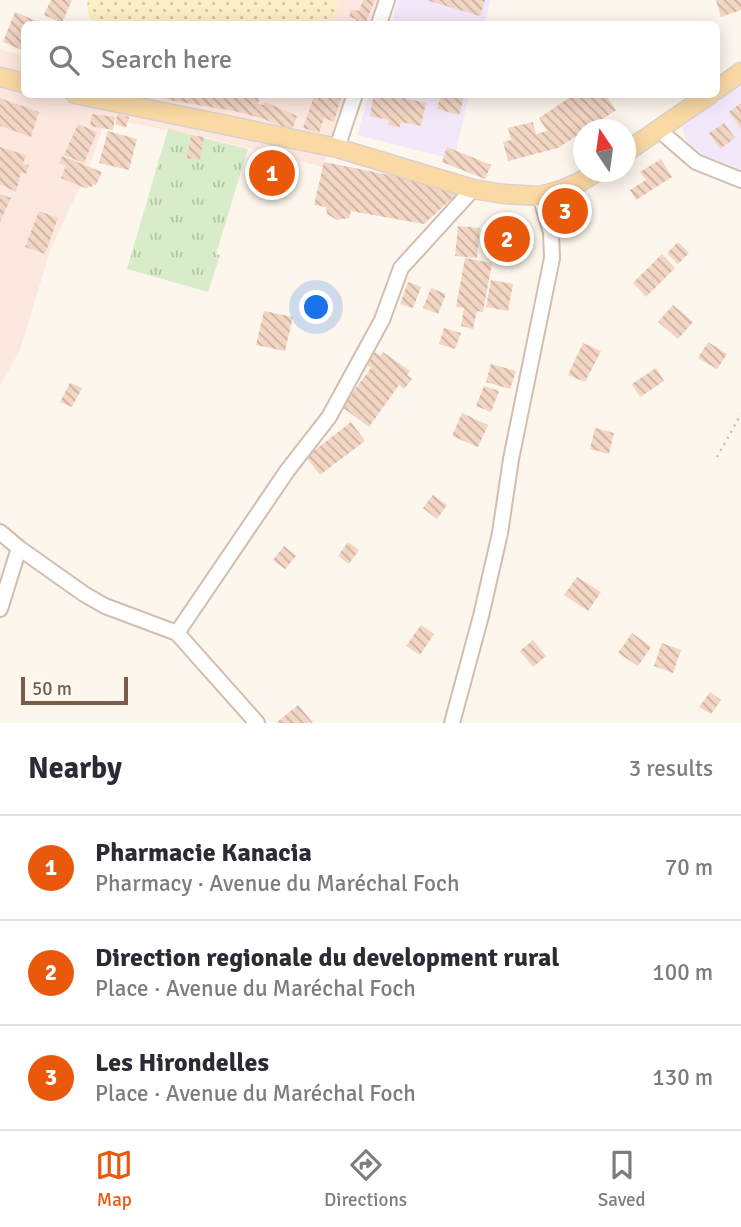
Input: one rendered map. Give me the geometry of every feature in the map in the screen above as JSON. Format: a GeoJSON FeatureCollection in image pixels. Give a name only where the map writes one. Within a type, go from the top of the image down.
{"type":"FeatureCollection","features":[{"type":"Feature","properties":{"kind":"main road"},"geometry":{"type":"LineString","coordinates":[[720,86],[741,72]]}},
{"type":"Feature","properties":{"kind":"main road"},"geometry":{"type":"LineString","coordinates":[[0,77],[21,82]]}},
{"type":"Feature","properties":{"kind":"main road"},"geometry":{"type":"LineString","coordinates":[[94,98],[337,148],[473,188],[504,194],[540,196],[577,182]]}},
{"type":"Feature","properties":{"kind":"main road"},"geometry":{"type":"LineString","coordinates":[[636,145],[703,98]]}},
{"type":"Feature","properties":{"kind":"street"},"geometry":{"type":"LineString","coordinates":[[380,21],[387,0]]}},
{"type":"Feature","properties":{"kind":"street"},"geometry":{"type":"LineString","coordinates":[[337,148],[354,98]]}},
{"type":"Feature","properties":{"kind":"street"},"geometry":{"type":"LineString","coordinates":[[659,130],[696,162],[741,180]]}},
{"type":"Feature","properties":{"kind":"street"},"geometry":{"type":"LineString","coordinates":[[177,633],[287,471],[329,417],[383,320],[401,268],[473,188]]}},
{"type":"Feature","properties":{"kind":"street"},"geometry":{"type":"LineString","coordinates":[[452,723],[500,533],[511,460],[552,258],[551,232],[540,196]]}},
{"type":"Feature","properties":{"kind":"street"},"geometry":{"type":"LineString","coordinates":[[0,532],[84,594],[105,606],[177,633],[257,723]]}},
{"type":"Feature","properties":{"kind":"street"},"geometry":{"type":"LineString","coordinates":[[0,609],[19,548]]}},
{"type":"Feature","properties":{"kind":"path"},"geometry":{"type":"LineString","coordinates":[[716,457],[741,415]]}},
{"type":"Feature","properties":{"kind":"shaded area"},"geometry":{"type":"Polygon","coordinates":[[[339,0],[379,0],[372,21],[332,21],[339,0]]]}},
{"type":"Feature","properties":{"kind":"shaded area"},"geometry":{"type":"Polygon","coordinates":[[[398,0],[490,0],[486,21],[392,21],[398,0]]]}},
{"type":"Feature","properties":{"kind":"shaded area"},"geometry":{"type":"Polygon","coordinates":[[[0,49],[21,55],[21,98],[346,98],[323,167],[204,137],[104,118],[89,167],[50,251],[20,350],[0,386],[0,49]]]}},
{"type":"Feature","properties":{"kind":"shaded area"},"geometry":{"type":"Polygon","coordinates":[[[741,75],[741,169],[700,154],[685,139],[682,124],[685,113],[707,98],[720,98],[720,89],[741,75]]]}},
{"type":"Feature","properties":{"kind":"shaded area"},"geometry":{"type":"Polygon","coordinates":[[[368,98],[468,98],[456,151],[447,147],[444,157],[357,135],[368,98]]]}},
{"type":"Feature","properties":{"kind":"green space"},"geometry":{"type":"Polygon","coordinates":[[[168,129],[248,149],[216,254],[220,255],[208,292],[127,269],[168,129]]]}},
{"type":"Feature","properties":{"kind":"sand"},"geometry":{"type":"Polygon","coordinates":[[[88,0],[339,0],[332,21],[93,21],[87,7],[88,0]]]}},
{"type":"Feature","properties":{"kind":"building"},"geometry":{"type":"Polygon","coordinates":[[[51,0],[72,0],[63,21],[44,15],[51,0]]]}},
{"type":"Feature","properties":{"kind":"building"},"geometry":{"type":"Polygon","coordinates":[[[363,0],[375,0],[366,21],[355,21],[356,19],[349,17],[351,10],[359,11],[363,0]]]}},
{"type":"Feature","properties":{"kind":"building"},"geometry":{"type":"Polygon","coordinates":[[[426,0],[485,0],[480,16],[426,0]]]}},
{"type":"Feature","properties":{"kind":"building"},"geometry":{"type":"Polygon","coordinates":[[[716,0],[741,0],[741,10],[721,17],[716,0]]]}},
{"type":"Feature","properties":{"kind":"building"},"geometry":{"type":"Polygon","coordinates":[[[15,12],[37,21],[21,21],[21,50],[3,42],[15,12]]]}},
{"type":"Feature","properties":{"kind":"building"},"geometry":{"type":"Polygon","coordinates":[[[0,98],[39,112],[31,137],[0,126],[0,98]]]}},
{"type":"Feature","properties":{"kind":"building"},"geometry":{"type":"Polygon","coordinates":[[[163,98],[259,98],[258,104],[264,105],[265,102],[297,116],[292,130],[234,111],[163,98]]]}},
{"type":"Feature","properties":{"kind":"building"},"geometry":{"type":"Polygon","coordinates":[[[314,98],[341,98],[334,122],[324,118],[319,133],[303,128],[314,98]]]}},
{"type":"Feature","properties":{"kind":"building"},"geometry":{"type":"Polygon","coordinates":[[[373,98],[403,98],[426,103],[421,126],[401,122],[400,127],[388,125],[389,120],[370,116],[373,98]]]}},
{"type":"Feature","properties":{"kind":"building"},"geometry":{"type":"Polygon","coordinates":[[[440,98],[464,98],[459,115],[437,109],[440,98]]]}},
{"type":"Feature","properties":{"kind":"building"},"geometry":{"type":"Polygon","coordinates":[[[569,98],[608,98],[616,110],[602,119],[573,119],[573,138],[558,148],[508,161],[503,142],[511,140],[508,128],[533,122],[536,134],[547,131],[539,118],[569,98]]]}},
{"type":"Feature","properties":{"kind":"building"},"geometry":{"type":"Polygon","coordinates":[[[741,103],[741,129],[729,112],[741,103]]]}},
{"type":"Feature","properties":{"kind":"building"},"geometry":{"type":"Polygon","coordinates":[[[92,114],[115,117],[113,130],[90,126],[92,114]]]}},
{"type":"Feature","properties":{"kind":"building"},"geometry":{"type":"Polygon","coordinates":[[[118,114],[129,117],[126,128],[115,124],[118,114]]]}},
{"type":"Feature","properties":{"kind":"building"},"geometry":{"type":"Polygon","coordinates":[[[724,123],[735,138],[720,149],[709,133],[724,123]]]}},
{"type":"Feature","properties":{"kind":"building"},"geometry":{"type":"Polygon","coordinates":[[[78,124],[97,132],[84,163],[64,155],[78,124]]]}},
{"type":"Feature","properties":{"kind":"building"},"geometry":{"type":"Polygon","coordinates":[[[108,131],[137,139],[129,170],[99,163],[108,131]]]}},
{"type":"Feature","properties":{"kind":"building"},"geometry":{"type":"Polygon","coordinates":[[[191,135],[204,137],[200,160],[187,158],[191,135]]]}},
{"type":"Feature","properties":{"kind":"building"},"geometry":{"type":"Polygon","coordinates":[[[0,147],[26,155],[23,164],[29,165],[26,174],[21,172],[16,192],[0,184],[0,147]]]}},
{"type":"Feature","properties":{"kind":"building"},"geometry":{"type":"Polygon","coordinates":[[[447,147],[491,165],[485,179],[442,162],[447,147]]]}},
{"type":"Feature","properties":{"kind":"building"},"geometry":{"type":"Polygon","coordinates":[[[62,156],[102,172],[96,185],[88,186],[87,189],[61,178],[66,166],[59,163],[62,156]]]}},
{"type":"Feature","properties":{"kind":"building"},"geometry":{"type":"Polygon","coordinates":[[[254,156],[296,165],[291,191],[248,182],[254,156]]]}},
{"type":"Feature","properties":{"kind":"building"},"geometry":{"type":"Polygon","coordinates":[[[661,159],[672,177],[636,200],[630,190],[646,180],[640,172],[661,159]]]}},
{"type":"Feature","properties":{"kind":"building"},"geometry":{"type":"Polygon","coordinates":[[[324,162],[455,188],[457,194],[424,224],[351,211],[349,218],[337,220],[327,214],[326,207],[314,205],[324,162]]]}},
{"type":"Feature","properties":{"kind":"building"},"geometry":{"type":"Polygon","coordinates":[[[0,194],[11,198],[0,222],[0,194]]]}},
{"type":"Feature","properties":{"kind":"building"},"geometry":{"type":"Polygon","coordinates":[[[563,195],[578,197],[570,227],[557,226],[557,205],[563,195]]]}},
{"type":"Feature","properties":{"kind":"building"},"geometry":{"type":"Polygon","coordinates":[[[39,211],[58,218],[45,254],[25,247],[39,211]]]}},
{"type":"Feature","properties":{"kind":"building"},"geometry":{"type":"Polygon","coordinates":[[[458,226],[480,228],[477,258],[455,256],[458,226]]]}},
{"type":"Feature","properties":{"kind":"building"},"geometry":{"type":"Polygon","coordinates":[[[486,226],[528,228],[527,253],[485,251],[486,226]]]}},
{"type":"Feature","properties":{"kind":"building"},"geometry":{"type":"Polygon","coordinates":[[[678,242],[689,253],[678,264],[667,253],[678,242]]]}},
{"type":"Feature","properties":{"kind":"building"},"geometry":{"type":"Polygon","coordinates":[[[662,254],[675,268],[646,297],[633,283],[662,254]]]}},
{"type":"Feature","properties":{"kind":"building"},"geometry":{"type":"Polygon","coordinates":[[[465,258],[492,263],[483,312],[477,311],[473,329],[461,326],[464,308],[456,307],[465,258]]]}},
{"type":"Feature","properties":{"kind":"building"},"geometry":{"type":"Polygon","coordinates":[[[491,280],[513,284],[508,311],[486,307],[491,280]]]}},
{"type":"Feature","properties":{"kind":"building"},"geometry":{"type":"Polygon","coordinates":[[[408,282],[421,287],[413,308],[400,304],[408,282]]]}},
{"type":"Feature","properties":{"kind":"building"},"geometry":{"type":"Polygon","coordinates":[[[431,288],[446,294],[438,314],[423,308],[431,288]]]}},
{"type":"Feature","properties":{"kind":"building"},"geometry":{"type":"Polygon","coordinates":[[[673,305],[693,322],[678,339],[658,322],[673,305]]]}},
{"type":"Feature","properties":{"kind":"building"},"geometry":{"type":"Polygon","coordinates":[[[264,311],[293,317],[285,351],[256,345],[264,311]]]}},
{"type":"Feature","properties":{"kind":"building"},"geometry":{"type":"Polygon","coordinates":[[[444,328],[461,333],[455,349],[439,344],[444,328]]]}},
{"type":"Feature","properties":{"kind":"building"},"geometry":{"type":"Polygon","coordinates":[[[708,342],[727,354],[717,369],[698,358],[708,342]]]}},
{"type":"Feature","properties":{"kind":"building"},"geometry":{"type":"Polygon","coordinates":[[[583,343],[601,351],[585,382],[568,375],[583,343]]]}},
{"type":"Feature","properties":{"kind":"building"},"geometry":{"type":"Polygon","coordinates":[[[375,352],[380,356],[383,352],[410,371],[407,375],[412,379],[404,389],[399,385],[369,427],[342,407],[371,368],[366,364],[375,352]]]}},
{"type":"Feature","properties":{"kind":"building"},"geometry":{"type":"Polygon","coordinates":[[[491,364],[516,371],[510,389],[486,382],[491,364]]]}},
{"type":"Feature","properties":{"kind":"building"},"geometry":{"type":"Polygon","coordinates":[[[656,368],[664,381],[640,397],[632,384],[656,368]]]}},
{"type":"Feature","properties":{"kind":"building"},"geometry":{"type":"Polygon","coordinates":[[[70,383],[82,388],[72,407],[60,402],[70,383]]]}},
{"type":"Feature","properties":{"kind":"building"},"geometry":{"type":"Polygon","coordinates":[[[484,386],[499,391],[491,412],[476,406],[484,386]]]}},
{"type":"Feature","properties":{"kind":"building"},"geometry":{"type":"Polygon","coordinates":[[[462,413],[488,425],[478,447],[452,436],[462,413]]]}},
{"type":"Feature","properties":{"kind":"building"},"geometry":{"type":"Polygon","coordinates":[[[351,422],[365,441],[320,475],[306,457],[351,422]]]}},
{"type":"Feature","properties":{"kind":"building"},"geometry":{"type":"Polygon","coordinates":[[[595,428],[614,433],[609,454],[590,449],[595,428]]]}},
{"type":"Feature","properties":{"kind":"building"},"geometry":{"type":"Polygon","coordinates":[[[433,495],[447,505],[437,519],[423,508],[433,495]]]}},
{"type":"Feature","properties":{"kind":"building"},"geometry":{"type":"Polygon","coordinates":[[[348,542],[359,550],[349,564],[338,556],[348,542]]]}},
{"type":"Feature","properties":{"kind":"building"},"geometry":{"type":"Polygon","coordinates":[[[284,546],[296,556],[285,569],[273,560],[284,546]]]}},
{"type":"Feature","properties":{"kind":"building"},"geometry":{"type":"Polygon","coordinates":[[[577,577],[601,592],[588,611],[564,595],[577,577]]]}},
{"type":"Feature","properties":{"kind":"building"},"geometry":{"type":"Polygon","coordinates":[[[421,625],[434,634],[420,655],[406,646],[421,625]]]}},
{"type":"Feature","properties":{"kind":"building"},"geometry":{"type":"Polygon","coordinates":[[[632,633],[651,647],[638,666],[618,653],[632,633]]]}},
{"type":"Feature","properties":{"kind":"building"},"geometry":{"type":"Polygon","coordinates":[[[533,640],[546,656],[533,667],[520,651],[533,640]]]}},
{"type":"Feature","properties":{"kind":"building"},"geometry":{"type":"Polygon","coordinates":[[[662,643],[681,650],[673,673],[654,666],[662,643]]]}},
{"type":"Feature","properties":{"kind":"building"},"geometry":{"type":"Polygon","coordinates":[[[710,692],[721,700],[711,714],[699,707],[710,692]]]}},
{"type":"Feature","properties":{"kind":"building"},"geometry":{"type":"Polygon","coordinates":[[[298,705],[313,723],[276,723],[298,705]]]}},
{"type":"Feature","properties":{"kind":"place","name":"Pharmacie Kanacia"},"geometry":{"type":"Point","coordinates":[272,173]}},
{"type":"Feature","properties":{"kind":"place","name":"Les Hirondelles"},"geometry":{"type":"Point","coordinates":[565,211]}},
{"type":"Feature","properties":{"kind":"place","name":"Direction regionale du development rural"},"geometry":{"type":"Point","coordinates":[507,239]}}]}
